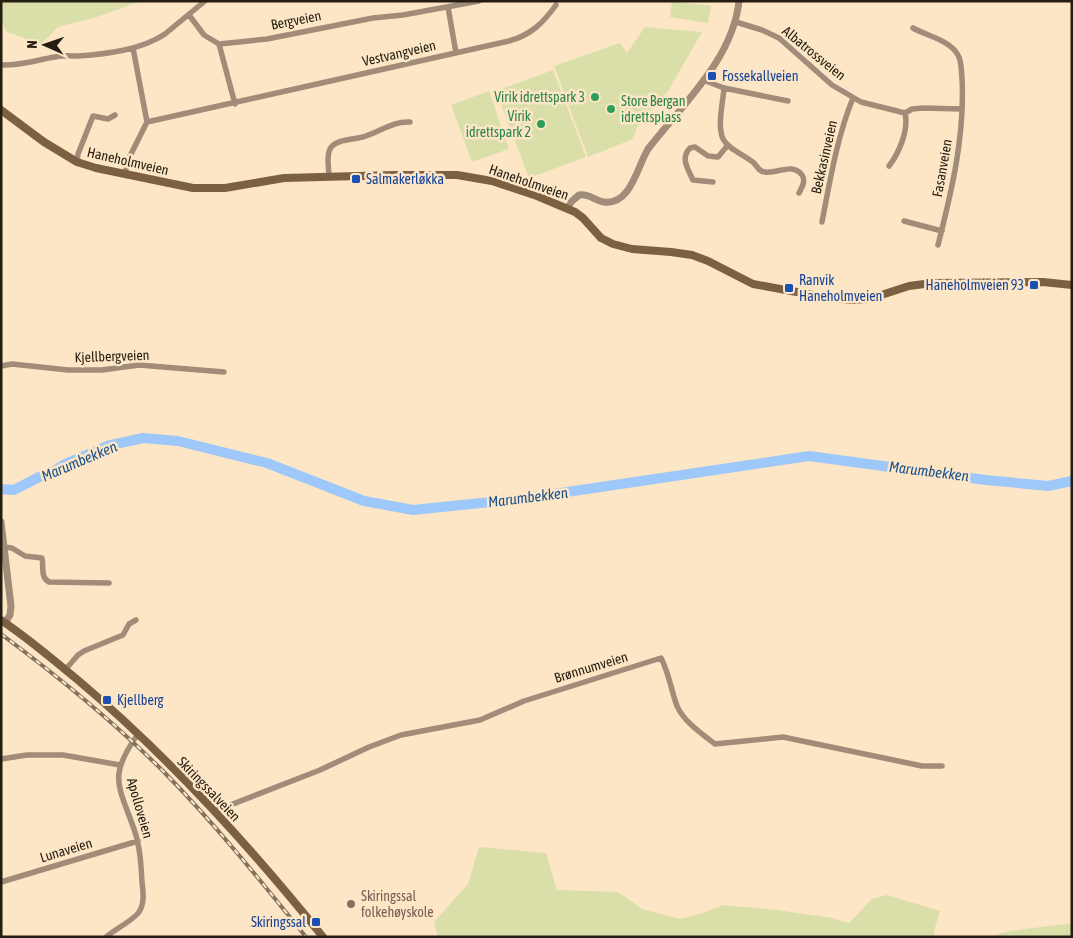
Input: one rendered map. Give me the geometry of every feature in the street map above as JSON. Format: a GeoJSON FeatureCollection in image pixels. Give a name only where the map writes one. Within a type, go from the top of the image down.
{"type":"FeatureCollection","features":[{"type":"Feature","properties":{"kind":"main road","name":"Haneholmveien"},"geometry":{"type":"LineString","coordinates":[[1,110],[77,162],[96,168],[184,187],[204,189],[225,188],[284,178],[432,174],[469,176],[516,188],[568,208],[583,218],[601,238],[619,246],[639,250],[692,255],[759,285],[833,299],[869,299],[909,286],[932,282],[1043,282],[1072,285]]}},
{"type":"Feature","properties":{"kind":"main road","name":"Skiringssalveien"},"geometry":{"type":"LineString","coordinates":[[3,622],[66,670],[138,734],[215,811],[282,886],[323,937]]}},
{"type":"Feature","properties":{"kind":"street"},"geometry":{"type":"LineString","coordinates":[[1,65],[22,65],[54,57],[82,56],[133,48],[158,39],[205,1]]}},
{"type":"Feature","properties":{"kind":"street","name":"Bergveien"},"geometry":{"type":"LineString","coordinates":[[219,44],[267,39],[373,18],[478,1]]}},
{"type":"Feature","properties":{"kind":"street"},"geometry":{"type":"LineString","coordinates":[[568,208],[573,199],[579,195],[586,194],[607,202],[613,202],[623,197],[630,188],[641,160],[648,149],[703,80],[728,44],[736,22],[739,1]]}},
{"type":"Feature","properties":{"kind":"street","name":"Vestvangveien"},"geometry":{"type":"LineString","coordinates":[[147,122],[235,104],[519,38],[535,30],[556,5]]}},
{"type":"Feature","properties":{"kind":"street"},"geometry":{"type":"LineString","coordinates":[[448,7],[456,53]]}},
{"type":"Feature","properties":{"kind":"street"},"geometry":{"type":"LineString","coordinates":[[189,15],[204,35],[219,44],[235,104]]}},
{"type":"Feature","properties":{"kind":"street","name":"Albatrossveien"},"geometry":{"type":"LineString","coordinates":[[736,22],[762,30],[779,38],[821,76],[853,98],[880,108],[905,112],[923,108],[962,109]]}},
{"type":"Feature","properties":{"kind":"street"},"geometry":{"type":"LineString","coordinates":[[913,28],[947,44],[959,56],[962,109]]}},
{"type":"Feature","properties":{"kind":"street"},"geometry":{"type":"LineString","coordinates":[[125,173],[129,158],[147,122],[133,48]]}},
{"type":"Feature","properties":{"kind":"street"},"geometry":{"type":"LineString","coordinates":[[703,80],[724,88],[788,102]]}},
{"type":"Feature","properties":{"kind":"street"},"geometry":{"type":"LineString","coordinates":[[724,88],[721,129],[723,138],[728,145],[752,162],[762,172],[790,168],[797,170],[804,179],[798,193]]}},
{"type":"Feature","properties":{"kind":"street","name":"Bekkasinveien"},"geometry":{"type":"LineString","coordinates":[[822,222],[837,153],[853,98]]}},
{"type":"Feature","properties":{"kind":"street","name":"Fasanveien"},"geometry":{"type":"LineString","coordinates":[[938,245],[957,163],[962,109]]}},
{"type":"Feature","properties":{"kind":"street"},"geometry":{"type":"LineString","coordinates":[[889,166],[899,151],[906,123],[905,112]]}},
{"type":"Feature","properties":{"kind":"street","name":"Haneholmveien"},"geometry":{"type":"LineString","coordinates":[[77,162],[78,154],[93,116],[108,119],[115,115]]}},
{"type":"Feature","properties":{"kind":"street"},"geometry":{"type":"LineString","coordinates":[[329,177],[329,151],[333,146],[346,140],[367,136],[400,122],[410,122]]}},
{"type":"Feature","properties":{"kind":"street"},"geometry":{"type":"LineString","coordinates":[[713,182],[693,180],[685,161],[686,154],[690,148],[695,147],[708,156],[716,157],[720,156],[728,145]]}},
{"type":"Feature","properties":{"kind":"street"},"geometry":{"type":"LineString","coordinates":[[904,221],[942,231]]}},
{"type":"Feature","properties":{"kind":"street","name":"Kjellbergveien"},"geometry":{"type":"LineString","coordinates":[[1,366],[12,364],[68,370],[102,370],[139,365],[224,372]]}},
{"type":"Feature","properties":{"kind":"street"},"geometry":{"type":"LineString","coordinates":[[1,522],[11,606],[10,615],[3,622]]}},
{"type":"Feature","properties":{"kind":"street"},"geometry":{"type":"LineString","coordinates":[[4,547],[12,548],[25,556],[42,558],[43,575],[45,580],[49,582],[109,583]]}},
{"type":"Feature","properties":{"kind":"street"},"geometry":{"type":"LineString","coordinates":[[66,670],[78,655],[119,638],[123,635],[128,624],[136,620]]}},
{"type":"Feature","properties":{"kind":"street","name":"Brønnumveien"},"geometry":{"type":"LineString","coordinates":[[215,811],[320,770],[369,747],[401,735],[480,720],[524,701],[661,658],[678,708],[695,728],[715,744],[782,737],[922,766],[942,766]]}},
{"type":"Feature","properties":{"kind":"street","name":"Apolloveien"},"geometry":{"type":"LineString","coordinates":[[106,937],[141,910],[143,893],[138,841],[119,790],[118,775],[126,751],[138,734]]}},
{"type":"Feature","properties":{"kind":"street"},"geometry":{"type":"LineString","coordinates":[[1,759],[63,755],[120,765]]}},
{"type":"Feature","properties":{"kind":"street","name":"Lunaveien"},"geometry":{"type":"LineString","coordinates":[[1,882],[138,841]]}},
{"type":"Feature","properties":{"kind":"green space"},"geometry":{"type":"Polygon","coordinates":[[[1,1],[151,1],[138,2],[94,18],[58,27],[41,44],[7,32],[1,21],[1,1]]]}},
{"type":"Feature","properties":{"kind":"green space"},"geometry":{"type":"Polygon","coordinates":[[[672,1],[711,6],[708,23],[670,17],[672,1]]]}},
{"type":"Feature","properties":{"kind":"green space","name":"Store Bergan idrettsplass"},"geometry":{"type":"Polygon","coordinates":[[[645,27],[702,32],[668,91],[637,127],[633,139],[588,157],[554,66],[620,43],[627,53],[645,27]]]}},
{"type":"Feature","properties":{"kind":"green space","name":"Virik idrettspark 2"},"geometry":{"type":"Polygon","coordinates":[[[553,70],[586,157],[529,178],[496,91],[553,70]]]}},
{"type":"Feature","properties":{"kind":"green space"},"geometry":{"type":"Polygon","coordinates":[[[489,91],[509,149],[472,162],[451,105],[489,91]]]}},
{"type":"Feature","properties":{"kind":"green space"},"geometry":{"type":"Polygon","coordinates":[[[479,847],[546,853],[557,890],[618,892],[642,909],[680,919],[723,905],[777,910],[832,918],[849,923],[872,899],[887,895],[940,911],[934,931],[935,937],[438,937],[434,922],[468,884],[479,847]]]}},
{"type":"Feature","properties":{"kind":"green space"},"geometry":{"type":"Polygon","coordinates":[[[1072,923],[1072,937],[988,937],[1010,931],[1072,923]]]}},
{"type":"Feature","properties":{"kind":"waterway","name":"Marumbekken"},"geometry":{"type":"LineString","coordinates":[[1,489],[14,490],[51,473],[65,464],[107,446],[143,438],[178,441],[267,463],[364,501],[413,510],[520,499],[809,456],[986,480],[1048,486],[1072,481]]}},
{"type":"Feature","properties":{"kind":"railway"},"geometry":{"type":"LineString","coordinates":[[1,634],[86,700],[164,772],[219,832],[306,937]]}},
{"type":"Feature","properties":{"kind":"place","name":"Fossekallveien"},"geometry":{"type":"Point","coordinates":[712,76]}},
{"type":"Feature","properties":{"kind":"place","name":"Virik idrettspark 3"},"geometry":{"type":"Point","coordinates":[595,97]}},
{"type":"Feature","properties":{"kind":"place","name":"Store Bergan idrettsplass"},"geometry":{"type":"Point","coordinates":[611,109]}},
{"type":"Feature","properties":{"kind":"place","name":"Virik idrettspark 2"},"geometry":{"type":"Point","coordinates":[541,124]}},
{"type":"Feature","properties":{"kind":"place","name":"Salmakerløkka"},"geometry":{"type":"Point","coordinates":[356,179]}},
{"type":"Feature","properties":{"kind":"place","name":"Haneholmveien 93"},"geometry":{"type":"Point","coordinates":[1034,285]}},
{"type":"Feature","properties":{"kind":"place","name":"Ranvik Haneholmveien"},"geometry":{"type":"Point","coordinates":[789,288]}},
{"type":"Feature","properties":{"kind":"place","name":"Kjellberg"},"geometry":{"type":"Point","coordinates":[107,700]}},
{"type":"Feature","properties":{"kind":"place","name":"Skiringssal folkehøyskole"},"geometry":{"type":"Point","coordinates":[351,904]}},
{"type":"Feature","properties":{"kind":"place","name":"Skiringssal"},"geometry":{"type":"Point","coordinates":[316,922]}}]}
